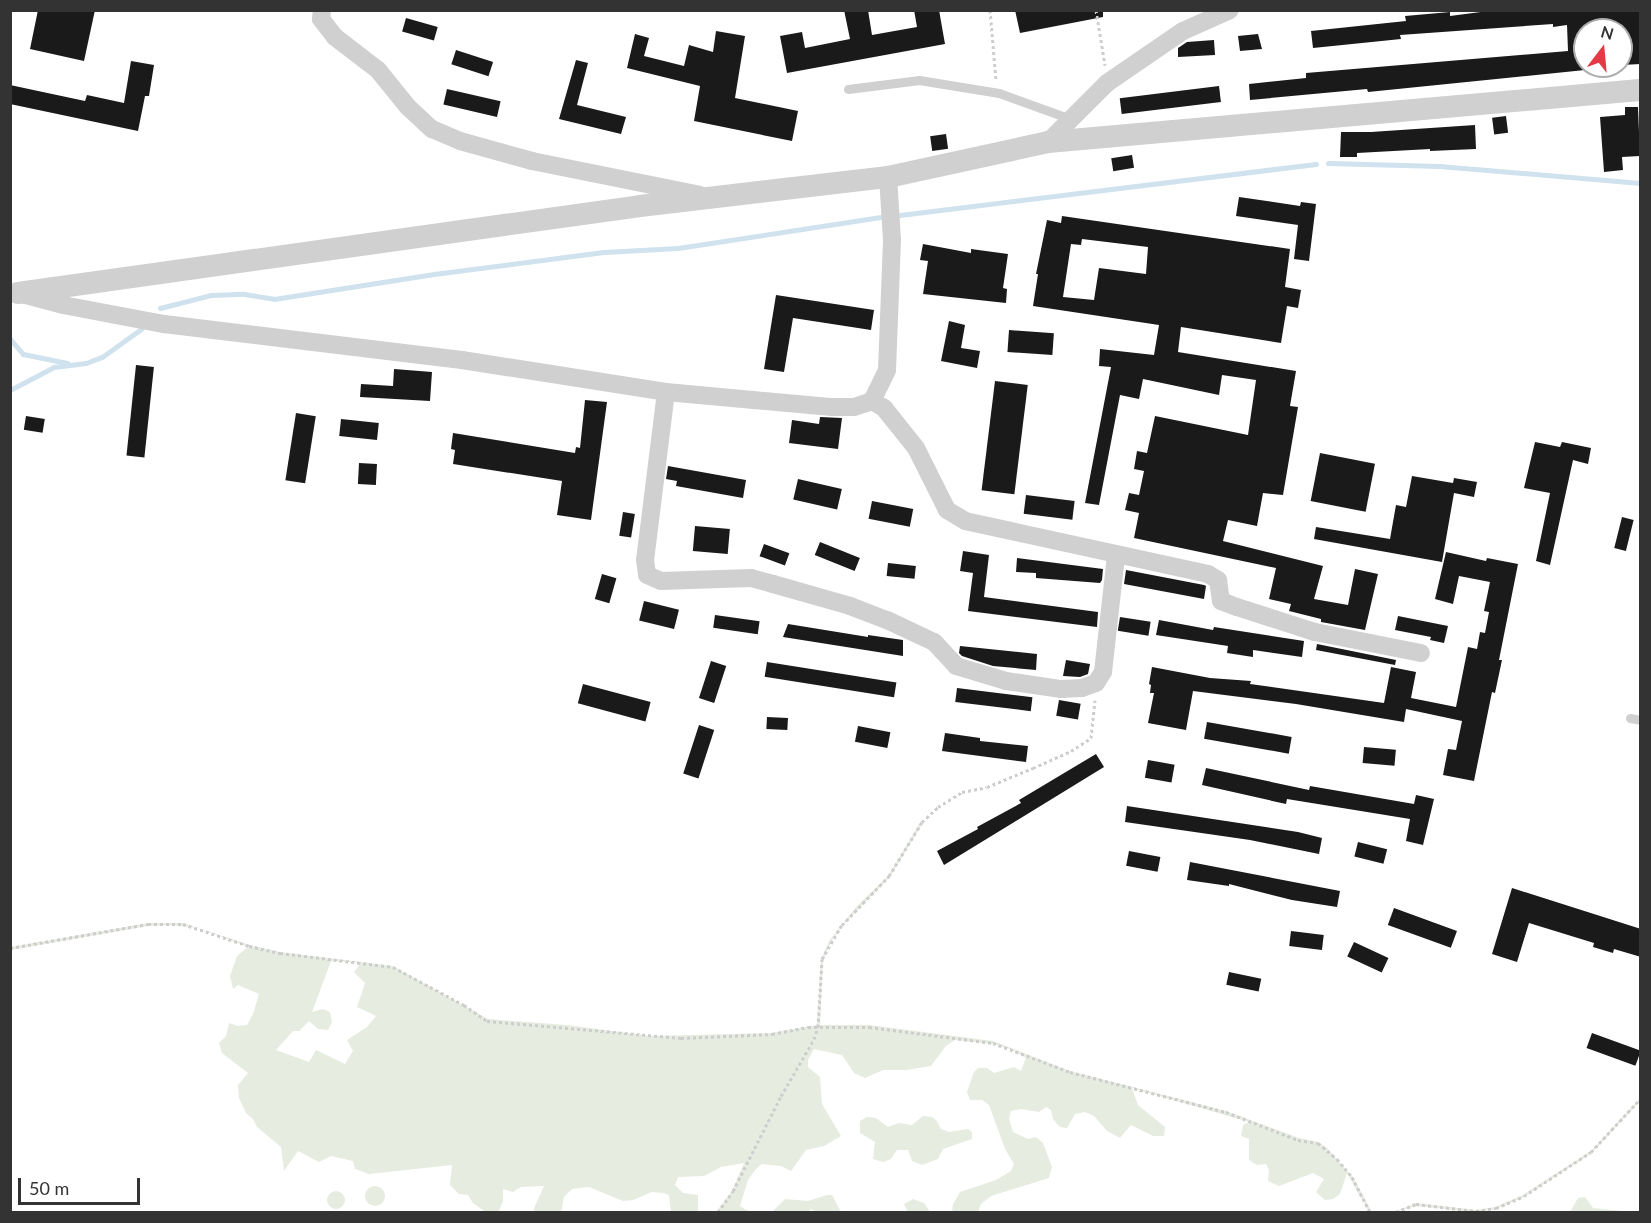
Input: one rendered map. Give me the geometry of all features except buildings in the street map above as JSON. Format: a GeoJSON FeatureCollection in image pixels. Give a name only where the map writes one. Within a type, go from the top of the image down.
{"type":"FeatureCollection","features":[{"type":"Feature","properties":{"kind":"street"},"geometry":{"type":"LineString","coordinates":[[322,10],[321,19],[335,38],[378,70],[408,107],[432,129],[460,141],[532,161],[711,198]]}},
{"type":"Feature","properties":{"kind":"street"},"geometry":{"type":"LineString","coordinates":[[1048,142],[1107,83],[1183,31],[1230,10]]}},
{"type":"Feature","properties":{"kind":"street"},"geometry":{"type":"LineString","coordinates":[[14,293],[711,198],[888,177],[1048,142],[1641,90]]}},
{"type":"Feature","properties":{"kind":"street"},"geometry":{"type":"LineString","coordinates":[[872,401],[887,370],[892,240],[888,177]]}},
{"type":"Feature","properties":{"kind":"street"},"geometry":{"type":"LineString","coordinates":[[14,293],[63,305],[164,324],[462,360],[666,392],[832,407],[854,406],[872,401],[884,408],[911,441],[947,510],[954,516],[965,521],[1116,556],[1208,574],[1218,580],[1221,601],[1237,608],[1315,632],[1421,654]]}},
{"type":"Feature","properties":{"kind":"street"},"geometry":{"type":"LineString","coordinates":[[666,392],[645,560],[647,575],[661,581],[751,578],[850,606],[887,620],[933,642],[956,666],[1006,681],[1061,689],[1082,688],[1096,683],[1103,672],[1116,556]]}},
{"type":"Feature","properties":{"kind":"lane"},"geometry":{"type":"LineString","coordinates":[[848,89],[919,80],[999,93],[1071,119]]}},
{"type":"Feature","properties":{"kind":"lane"},"geometry":{"type":"LineString","coordinates":[[1630,718],[1641,720]]}},
{"type":"Feature","properties":{"kind":"path"},"geometry":{"type":"LineString","coordinates":[[990,10],[999,93]]}},
{"type":"Feature","properties":{"kind":"path"},"geometry":{"type":"LineString","coordinates":[[1096,10],[1107,83]]}},
{"type":"Feature","properties":{"kind":"path"},"geometry":{"type":"LineString","coordinates":[[718,1212],[733,1191],[818,1027],[822,959],[842,924],[889,876],[922,822],[962,792],[987,787],[1033,768],[1071,751],[1091,738],[1096,683]]}},
{"type":"Feature","properties":{"kind":"path"},"geometry":{"type":"LineString","coordinates":[[10,948],[148,924],[183,924],[249,946],[280,953],[393,967],[464,1005],[487,1021],[527,1025],[549,1024],[671,1038],[741,1036],[818,1027],[869,1027],[993,1043],[1070,1072],[1226,1112],[1298,1140],[1318,1143],[1327,1149],[1352,1178],[1370,1212]]}},
{"type":"Feature","properties":{"kind":"path"},"geometry":{"type":"LineString","coordinates":[[1396,1212],[1416,1204],[1476,1211],[1496,1208],[1524,1196],[1591,1152],[1641,1099]]}},
{"type":"Feature","properties":{"kind":"shaded area"},"geometry":{"type":"Polygon","coordinates":[[[921,821],[923,823],[890,877],[843,925],[831,942],[823,960],[820,1025],[869,1025],[993,1041],[1070,1071],[1226,1111],[1299,1138],[1318,1142],[1327,1148],[1353,1177],[1372,1212],[1369,1212],[1347,1173],[1340,1194],[1333,1199],[1325,1200],[1316,1192],[1324,1179],[1313,1173],[1279,1186],[1268,1181],[1269,1170],[1266,1164],[1257,1165],[1249,1160],[1249,1139],[1241,1136],[1243,1125],[1249,1122],[1132,1088],[1138,1105],[1165,1127],[1164,1136],[1153,1136],[1131,1125],[1120,1138],[1107,1131],[1094,1116],[1085,1112],[1075,1114],[1067,1128],[1060,1127],[1053,1119],[1051,1110],[1046,1107],[1039,1112],[1021,1109],[1011,1111],[1009,1119],[1013,1132],[1028,1139],[1036,1137],[1043,1143],[1052,1167],[1049,1178],[991,1196],[981,1204],[978,1212],[952,1212],[953,1204],[960,1192],[996,1180],[1011,1171],[1014,1164],[1005,1149],[989,1105],[982,1100],[970,1100],[967,1092],[974,1072],[978,1068],[987,1068],[994,1073],[1014,1067],[1021,1071],[1026,1058],[1010,1049],[993,1044],[955,1040],[946,1046],[931,1066],[906,1070],[883,1070],[865,1078],[854,1073],[842,1055],[814,1049],[808,1060],[808,1067],[820,1077],[822,1104],[841,1136],[824,1146],[806,1150],[791,1171],[781,1166],[762,1164],[756,1169],[748,1180],[740,1206],[750,1212],[716,1212],[732,1191],[744,1163],[721,1167],[704,1176],[678,1177],[675,1185],[683,1193],[698,1195],[698,1211],[671,1212],[669,1195],[663,1193],[652,1192],[633,1200],[623,1201],[589,1187],[572,1189],[564,1197],[561,1212],[534,1212],[544,1186],[521,1187],[513,1192],[503,1189],[503,1201],[499,1211],[484,1211],[473,1203],[468,1195],[459,1194],[450,1185],[452,1165],[369,1174],[355,1169],[353,1161],[331,1156],[319,1162],[298,1151],[284,1171],[281,1147],[257,1127],[246,1113],[239,1098],[238,1085],[248,1073],[222,1053],[219,1043],[226,1036],[229,1023],[238,1026],[247,1025],[253,1014],[259,994],[238,985],[233,989],[230,976],[237,956],[248,947],[198,928],[168,925],[148,926],[11,950],[11,947],[148,923],[183,923],[250,945],[280,952],[393,966],[488,1019],[567,1025],[650,1036],[771,1033],[817,1025],[821,959],[829,941],[858,905],[888,876],[921,821]],[[331,961],[312,1012],[323,1009],[330,1012],[332,1022],[328,1030],[318,1029],[309,1021],[299,1031],[293,1031],[276,1050],[309,1062],[316,1050],[345,1064],[353,1051],[347,1040],[367,1027],[376,1016],[357,1007],[365,983],[354,972],[361,963],[331,961]]]}},
{"type":"Feature","properties":{"kind":"shaded area"},"geometry":{"type":"Polygon","coordinates":[[[1640,1098],[1640,1101],[1592,1153],[1524,1197],[1496,1209],[1476,1212],[1416,1206],[1394,1212],[1416,1203],[1476,1210],[1496,1207],[1523,1195],[1591,1151],[1640,1098]]]}},
{"type":"Feature","properties":{"kind":"shaded area"},"geometry":{"type":"Polygon","coordinates":[[[923,1116],[932,1117],[941,1129],[949,1132],[968,1129],[972,1132],[972,1139],[943,1149],[938,1159],[922,1165],[912,1161],[908,1150],[897,1150],[891,1159],[883,1162],[873,1159],[875,1142],[860,1133],[860,1121],[867,1117],[876,1118],[888,1127],[899,1123],[912,1125],[923,1116]]]}},
{"type":"Feature","properties":{"kind":"shaded area"},"geometry":{"type":"Polygon","coordinates":[[[375,1186],[382,1189],[385,1196],[382,1203],[375,1206],[368,1203],[365,1196],[368,1189],[375,1186]]]}},
{"type":"Feature","properties":{"kind":"shaded area"},"geometry":{"type":"Polygon","coordinates":[[[336,1191],[342,1194],[345,1200],[342,1206],[336,1209],[330,1206],[327,1200],[330,1194],[336,1191]]]}},
{"type":"Feature","properties":{"kind":"shaded area"},"geometry":{"type":"Polygon","coordinates":[[[832,1195],[841,1212],[818,1212],[810,1209],[809,1212],[772,1212],[785,1199],[808,1201],[832,1195]]]}},
{"type":"Feature","properties":{"kind":"shaded area"},"geometry":{"type":"Polygon","coordinates":[[[1585,1197],[1593,1208],[1632,1212],[1570,1212],[1578,1198],[1585,1197]]]}},
{"type":"Feature","properties":{"kind":"shaded area"},"geometry":{"type":"Polygon","coordinates":[[[913,1199],[924,1203],[930,1212],[908,1212],[904,1204],[913,1199]]]}},
{"type":"Feature","properties":{"kind":"waterway"},"geometry":{"type":"LineString","coordinates":[[1328,163],[1439,166],[1640,183]]}},
{"type":"Feature","properties":{"kind":"waterway"},"geometry":{"type":"LineString","coordinates":[[900,215],[1316,164]]}},
{"type":"Feature","properties":{"kind":"waterway"},"geometry":{"type":"LineString","coordinates":[[160,308],[211,295],[244,294],[274,299],[434,274],[604,252],[678,248],[881,217]]}},
{"type":"Feature","properties":{"kind":"waterway"},"geometry":{"type":"LineString","coordinates":[[10,390],[54,367],[86,363],[102,357],[141,329]]}},
{"type":"Feature","properties":{"kind":"waterway"},"geometry":{"type":"LineString","coordinates":[[10,339],[23,354],[67,363]]}}]}
